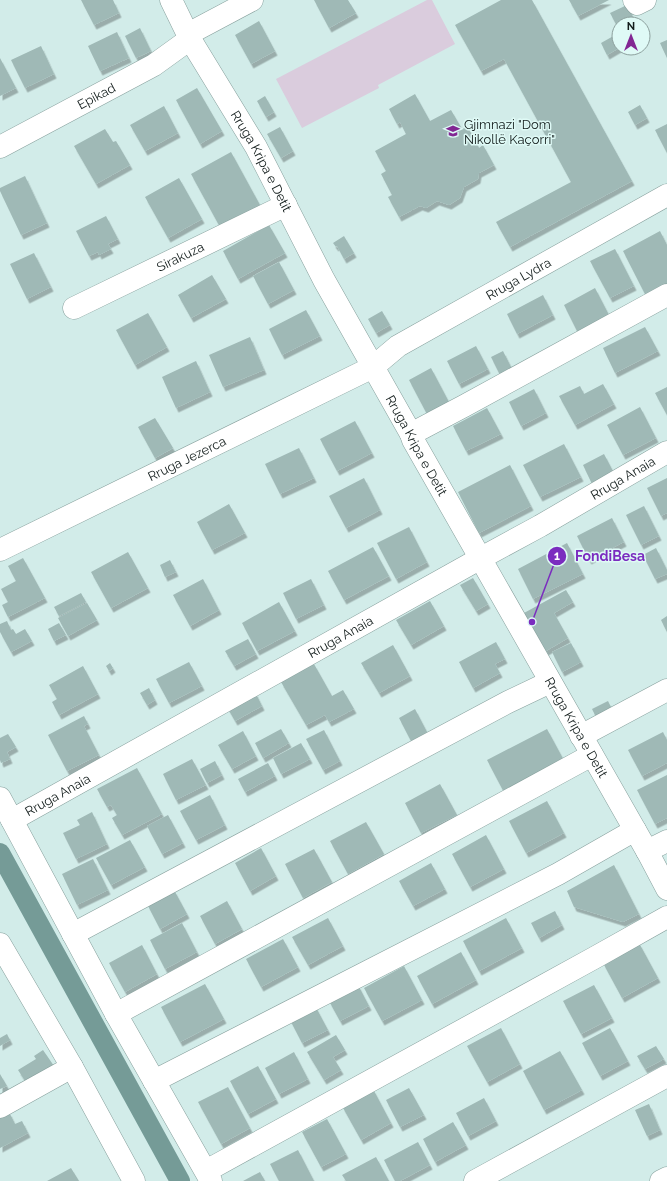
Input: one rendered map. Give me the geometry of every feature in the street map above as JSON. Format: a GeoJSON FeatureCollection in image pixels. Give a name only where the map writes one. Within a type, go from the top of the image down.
{"type":"FeatureCollection","features":[{"type":"Feature","properties":{"kind":"street","name":"Rruga Kripa e Detit"},"geometry":{"type":"LineString","coordinates":[[171,0],[189,36],[256,147],[324,280],[413,440],[647,851],[667,890]]}},
{"type":"Feature","properties":{"kind":"street","name":"Epikad"},"geometry":{"type":"LineString","coordinates":[[0,147],[154,65],[189,36],[252,0]]}},
{"type":"Feature","properties":{"kind":"street"},"geometry":{"type":"LineString","coordinates":[[634,0],[637,4],[645,0]]}},
{"type":"Feature","properties":{"kind":"street","name":"Rruga Lydra"},"geometry":{"type":"LineString","coordinates":[[373,366],[398,346],[667,195]]}},
{"type":"Feature","properties":{"kind":"street","name":"Sirakuza"},"geometry":{"type":"LineString","coordinates":[[74,308],[286,205]]}},
{"type":"Feature","properties":{"kind":"street"},"geometry":{"type":"LineString","coordinates":[[410,434],[667,295]]}},
{"type":"Feature","properties":{"kind":"street","name":"Rruga Jezerca"},"geometry":{"type":"LineString","coordinates":[[0,550],[373,366]]}},
{"type":"Feature","properties":{"kind":"street","name":"Rruga Anaia"},"geometry":{"type":"LineString","coordinates":[[12,820],[540,526],[667,452]]}},
{"type":"Feature","properties":{"kind":"street"},"geometry":{"type":"LineString","coordinates":[[73,934],[508,702],[550,682]]}},
{"type":"Feature","properties":{"kind":"street"},"geometry":{"type":"LineString","coordinates":[[581,736],[667,690]]}},
{"type":"Feature","properties":{"kind":"street"},"geometry":{"type":"LineString","coordinates":[[116,1014],[592,755]]}},
{"type":"Feature","properties":{"kind":"street"},"geometry":{"type":"LineString","coordinates":[[0,798],[116,1014],[208,1176],[667,917]]}},
{"type":"Feature","properties":{"kind":"street"},"geometry":{"type":"LineString","coordinates":[[154,1081],[550,878],[635,830]]}},
{"type":"Feature","properties":{"kind":"street"},"geometry":{"type":"LineString","coordinates":[[647,851],[667,841]]}},
{"type":"Feature","properties":{"kind":"street"},"geometry":{"type":"LineString","coordinates":[[1,948],[72,1067],[134,1181]]}},
{"type":"Feature","properties":{"kind":"street"},"geometry":{"type":"LineString","coordinates":[[0,1107],[72,1067]]}},
{"type":"Feature","properties":{"kind":"street"},"geometry":{"type":"LineString","coordinates":[[475,1181],[667,1076]]}},
{"type":"Feature","properties":{"kind":"street"},"geometry":{"type":"LineString","coordinates":[[661,1181],[667,1178]]}},
{"type":"Feature","properties":{"kind":"shaded area"},"geometry":{"type":"Polygon","coordinates":[[[427,0],[432,0],[455,44],[378,85],[379,88],[302,128],[276,79],[427,0]]]}},
{"type":"Feature","properties":{"kind":"building"},"geometry":{"type":"Polygon","coordinates":[[[81,0],[113,0],[119,13],[94,25],[81,0]]]}},
{"type":"Feature","properties":{"kind":"building"},"geometry":{"type":"Polygon","coordinates":[[[314,0],[348,0],[356,13],[329,28],[314,0]]]}},
{"type":"Feature","properties":{"kind":"building"},"geometry":{"type":"Polygon","coordinates":[[[501,0],[532,0],[632,181],[510,247],[496,222],[571,182],[504,59],[481,71],[455,25],[501,0]]]}},
{"type":"Feature","properties":{"kind":"building"},"geometry":{"type":"Polygon","coordinates":[[[569,0],[609,0],[578,16],[569,0]]]}},
{"type":"Feature","properties":{"kind":"building"},"geometry":{"type":"Polygon","coordinates":[[[627,5],[632,16],[612,16],[610,13],[627,5]]]}},
{"type":"Feature","properties":{"kind":"building"},"geometry":{"type":"Polygon","coordinates":[[[259,21],[275,51],[251,64],[235,35],[259,21]]]}},
{"type":"Feature","properties":{"kind":"building"},"geometry":{"type":"Polygon","coordinates":[[[140,28],[151,51],[136,58],[125,36],[140,28]]]}},
{"type":"Feature","properties":{"kind":"building"},"geometry":{"type":"Polygon","coordinates":[[[117,32],[129,58],[100,71],[88,46],[117,32]]]}},
{"type":"Feature","properties":{"kind":"building"},"geometry":{"type":"Polygon","coordinates":[[[611,37],[611,53],[607,55],[601,43],[611,37]]]}},
{"type":"Feature","properties":{"kind":"building"},"geometry":{"type":"Polygon","coordinates":[[[667,40],[667,58],[660,43],[667,40]]]}},
{"type":"Feature","properties":{"kind":"building"},"geometry":{"type":"Polygon","coordinates":[[[41,46],[54,74],[25,88],[11,60],[41,46]]]}},
{"type":"Feature","properties":{"kind":"building"},"geometry":{"type":"Polygon","coordinates":[[[0,58],[16,88],[0,96],[0,58]]]}},
{"type":"Feature","properties":{"kind":"building"},"geometry":{"type":"Polygon","coordinates":[[[197,88],[222,131],[200,144],[176,100],[197,88]]]}},
{"type":"Feature","properties":{"kind":"building"},"geometry":{"type":"Polygon","coordinates":[[[415,94],[430,121],[451,110],[462,129],[467,126],[479,148],[483,145],[494,165],[479,173],[478,179],[464,187],[460,198],[449,205],[437,201],[426,208],[420,206],[399,217],[388,197],[392,195],[381,174],[386,171],[375,151],[406,134],[400,122],[397,124],[389,109],[415,94]]]}},
{"type":"Feature","properties":{"kind":"building"},"geometry":{"type":"Polygon","coordinates":[[[265,96],[274,112],[266,117],[257,101],[265,96]]]}},
{"type":"Feature","properties":{"kind":"building"},"geometry":{"type":"Polygon","coordinates":[[[640,105],[647,118],[635,125],[628,112],[640,105]]]}},
{"type":"Feature","properties":{"kind":"building"},"geometry":{"type":"Polygon","coordinates":[[[164,106],[178,133],[145,151],[130,125],[164,106]]]}},
{"type":"Feature","properties":{"kind":"building"},"geometry":{"type":"Polygon","coordinates":[[[667,124],[667,153],[655,130],[667,124]]]}},
{"type":"Feature","properties":{"kind":"building"},"geometry":{"type":"Polygon","coordinates":[[[280,127],[293,151],[281,158],[267,134],[280,127]]]}},
{"type":"Feature","properties":{"kind":"building"},"geometry":{"type":"Polygon","coordinates":[[[105,129],[113,142],[116,141],[130,165],[96,184],[74,146],[105,129]]]}},
{"type":"Feature","properties":{"kind":"building"},"geometry":{"type":"Polygon","coordinates":[[[231,152],[260,205],[220,227],[191,174],[231,152]]]}},
{"type":"Feature","properties":{"kind":"building"},"geometry":{"type":"Polygon","coordinates":[[[25,176],[47,223],[21,235],[0,191],[0,188],[25,176]]]}},
{"type":"Feature","properties":{"kind":"building"},"geometry":{"type":"Polygon","coordinates":[[[179,178],[202,219],[168,238],[145,197],[179,178]]]}},
{"type":"Feature","properties":{"kind":"building"},"geometry":{"type":"Polygon","coordinates":[[[106,216],[118,239],[108,244],[111,249],[99,255],[98,252],[89,256],[76,231],[106,216]]]}},
{"type":"Feature","properties":{"kind":"building"},"geometry":{"type":"Polygon","coordinates":[[[269,225],[285,253],[238,279],[223,251],[269,225]]]}},
{"type":"Feature","properties":{"kind":"building"},"geometry":{"type":"Polygon","coordinates":[[[660,231],[667,245],[667,285],[646,296],[623,251],[660,231]]]}},
{"type":"Feature","properties":{"kind":"building"},"geometry":{"type":"Polygon","coordinates":[[[344,236],[354,253],[344,259],[337,246],[336,247],[333,243],[344,236]]]}},
{"type":"Feature","properties":{"kind":"building"},"geometry":{"type":"Polygon","coordinates":[[[615,249],[634,286],[610,298],[590,261],[615,249]]]}},
{"type":"Feature","properties":{"kind":"building"},"geometry":{"type":"Polygon","coordinates":[[[34,253],[51,287],[27,299],[10,264],[34,253]]]}},
{"type":"Feature","properties":{"kind":"building"},"geometry":{"type":"Polygon","coordinates":[[[279,262],[294,290],[268,304],[253,276],[279,262]]]}},
{"type":"Feature","properties":{"kind":"building"},"geometry":{"type":"Polygon","coordinates":[[[212,275],[226,299],[191,318],[178,295],[212,275]]]}},
{"type":"Feature","properties":{"kind":"building"},"geometry":{"type":"Polygon","coordinates":[[[595,288],[611,319],[579,335],[564,305],[595,288]]]}},
{"type":"Feature","properties":{"kind":"building"},"geometry":{"type":"Polygon","coordinates":[[[543,295],[553,315],[517,334],[507,314],[543,295]]]}},
{"type":"Feature","properties":{"kind":"building"},"geometry":{"type":"Polygon","coordinates":[[[306,310],[320,336],[282,355],[269,329],[306,310]]]}},
{"type":"Feature","properties":{"kind":"building"},"geometry":{"type":"Polygon","coordinates":[[[382,311],[390,325],[376,333],[368,319],[382,311]]]}},
{"type":"Feature","properties":{"kind":"building"},"geometry":{"type":"Polygon","coordinates":[[[148,313],[167,347],[135,365],[116,330],[148,313]]]}},
{"type":"Feature","properties":{"kind":"building"},"geometry":{"type":"Polygon","coordinates":[[[645,327],[658,351],[615,373],[603,348],[645,327]]]}},
{"type":"Feature","properties":{"kind":"building"},"geometry":{"type":"Polygon","coordinates":[[[250,337],[264,370],[223,387],[209,355],[250,337]]]}},
{"type":"Feature","properties":{"kind":"building"},"geometry":{"type":"Polygon","coordinates":[[[476,346],[488,369],[459,384],[447,361],[476,346]]]}},
{"type":"Feature","properties":{"kind":"building"},"geometry":{"type":"Polygon","coordinates":[[[503,351],[515,375],[503,381],[491,357],[503,351]]]}},
{"type":"Feature","properties":{"kind":"building"},"geometry":{"type":"Polygon","coordinates":[[[196,361],[210,392],[176,408],[162,377],[196,361]]]}},
{"type":"Feature","properties":{"kind":"building"},"geometry":{"type":"Polygon","coordinates":[[[431,368],[450,404],[428,416],[409,380],[431,368]]]}},
{"type":"Feature","properties":{"kind":"building"},"geometry":{"type":"Polygon","coordinates":[[[603,384],[614,404],[575,425],[559,396],[580,386],[584,394],[603,384]]]}},
{"type":"Feature","properties":{"kind":"building"},"geometry":{"type":"Polygon","coordinates":[[[667,387],[667,415],[655,393],[667,387]]]}},
{"type":"Feature","properties":{"kind":"building"},"geometry":{"type":"Polygon","coordinates":[[[534,389],[546,413],[521,426],[509,402],[534,389]]]}},
{"type":"Feature","properties":{"kind":"building"},"geometry":{"type":"Polygon","coordinates":[[[640,407],[656,438],[623,455],[607,425],[640,407]]]}},
{"type":"Feature","properties":{"kind":"building"},"geometry":{"type":"Polygon","coordinates":[[[487,408],[501,434],[466,451],[453,426],[487,408]]]}},
{"type":"Feature","properties":{"kind":"building"},"geometry":{"type":"Polygon","coordinates":[[[155,418],[173,448],[155,458],[138,427],[155,418]]]}},
{"type":"Feature","properties":{"kind":"building"},"geometry":{"type":"Polygon","coordinates":[[[355,421],[372,453],[337,471],[320,439],[355,421]]]}},
{"type":"Feature","properties":{"kind":"building"},"geometry":{"type":"Polygon","coordinates":[[[564,444],[581,477],[540,497],[523,465],[564,444]]]}},
{"type":"Feature","properties":{"kind":"building"},"geometry":{"type":"Polygon","coordinates":[[[299,448],[314,478],[280,494],[265,464],[299,448]]]}},
{"type":"Feature","properties":{"kind":"building"},"geometry":{"type":"Polygon","coordinates":[[[604,454],[616,477],[594,488],[583,465],[604,454]]]}},
{"type":"Feature","properties":{"kind":"building"},"geometry":{"type":"Polygon","coordinates":[[[510,465],[531,506],[479,533],[458,492],[510,465]]]}},
{"type":"Feature","properties":{"kind":"building"},"geometry":{"type":"Polygon","coordinates":[[[364,478],[380,510],[346,528],[329,496],[364,478]]]}},
{"type":"Feature","properties":{"kind":"building"},"geometry":{"type":"Polygon","coordinates":[[[667,478],[667,513],[661,516],[647,488],[667,478]]]}},
{"type":"Feature","properties":{"kind":"building"},"geometry":{"type":"Polygon","coordinates":[[[229,504],[245,533],[212,550],[197,522],[229,504]]]}},
{"type":"Feature","properties":{"kind":"building"},"geometry":{"type":"Polygon","coordinates":[[[644,506],[659,536],[641,545],[626,515],[644,506]]]}},
{"type":"Feature","properties":{"kind":"building"},"geometry":{"type":"Polygon","coordinates":[[[612,518],[624,542],[589,560],[577,536],[612,518]]]}},
{"type":"Feature","properties":{"kind":"building"},"geometry":{"type":"Polygon","coordinates":[[[409,527],[427,562],[396,579],[377,543],[409,527]]]}},
{"type":"Feature","properties":{"kind":"building"},"geometry":{"type":"Polygon","coordinates":[[[567,543],[583,574],[533,599],[518,569],[567,543]]]}},
{"type":"Feature","properties":{"kind":"building"},"geometry":{"type":"Polygon","coordinates":[[[373,547],[389,576],[344,600],[328,571],[373,547]]]}},
{"type":"Feature","properties":{"kind":"building"},"geometry":{"type":"Polygon","coordinates":[[[656,548],[667,570],[667,574],[655,579],[643,555],[656,548]]]}},
{"type":"Feature","properties":{"kind":"building"},"geometry":{"type":"Polygon","coordinates":[[[128,552],[148,588],[111,608],[91,572],[128,552]]]}},
{"type":"Feature","properties":{"kind":"building"},"geometry":{"type":"Polygon","coordinates":[[[23,558],[45,598],[8,617],[2,605],[8,602],[1,589],[16,581],[8,566],[23,558]]]}},
{"type":"Feature","properties":{"kind":"building"},"geometry":{"type":"Polygon","coordinates":[[[170,560],[176,572],[165,577],[160,565],[170,560]]]}},
{"type":"Feature","properties":{"kind":"building"},"geometry":{"type":"Polygon","coordinates":[[[473,578],[488,604],[476,611],[460,585],[473,578]]]}},
{"type":"Feature","properties":{"kind":"building"},"geometry":{"type":"Polygon","coordinates":[[[203,579],[219,610],[190,626],[173,595],[203,579]]]}},
{"type":"Feature","properties":{"kind":"building"},"geometry":{"type":"Polygon","coordinates":[[[311,579],[324,605],[296,619],[283,593],[311,579]]]}},
{"type":"Feature","properties":{"kind":"building"},"geometry":{"type":"Polygon","coordinates":[[[566,590],[573,602],[554,613],[568,638],[546,651],[524,613],[566,590]]]}},
{"type":"Feature","properties":{"kind":"building"},"geometry":{"type":"Polygon","coordinates":[[[81,593],[86,602],[59,616],[54,607],[81,593]]]}},
{"type":"Feature","properties":{"kind":"building"},"geometry":{"type":"Polygon","coordinates":[[[430,601],[444,626],[411,645],[396,620],[430,601]]]}},
{"type":"Feature","properties":{"kind":"building"},"geometry":{"type":"Polygon","coordinates":[[[279,602],[295,631],[257,651],[242,623],[279,602]]]}},
{"type":"Feature","properties":{"kind":"building"},"geometry":{"type":"Polygon","coordinates":[[[87,603],[97,620],[68,636],[58,618],[87,603]]]}},
{"type":"Feature","properties":{"kind":"building"},"geometry":{"type":"Polygon","coordinates":[[[667,616],[667,632],[661,620],[667,616]]]}},
{"type":"Feature","properties":{"kind":"building"},"geometry":{"type":"Polygon","coordinates":[[[7,621],[11,630],[13,629],[16,634],[25,629],[32,641],[11,652],[0,632],[0,624],[7,621]]]}},
{"type":"Feature","properties":{"kind":"building"},"geometry":{"type":"Polygon","coordinates":[[[59,623],[66,635],[54,641],[48,629],[59,623]]]}},
{"type":"Feature","properties":{"kind":"building"},"geometry":{"type":"Polygon","coordinates":[[[248,639],[256,654],[234,666],[225,651],[248,639]]]}},
{"type":"Feature","properties":{"kind":"building"},"geometry":{"type":"Polygon","coordinates":[[[496,642],[505,659],[495,664],[500,673],[473,688],[459,662],[496,642]]]}},
{"type":"Feature","properties":{"kind":"building"},"geometry":{"type":"Polygon","coordinates":[[[571,643],[581,662],[562,672],[552,652],[571,643]]]}},
{"type":"Feature","properties":{"kind":"building"},"geometry":{"type":"Polygon","coordinates":[[[393,645],[410,676],[379,693],[361,663],[393,645]]]}},
{"type":"Feature","properties":{"kind":"building"},"geometry":{"type":"Polygon","coordinates":[[[189,662],[202,686],[169,703],[156,679],[189,662]]]}},
{"type":"Feature","properties":{"kind":"building"},"geometry":{"type":"Polygon","coordinates":[[[110,663],[113,668],[109,671],[106,666],[110,663]]]}},
{"type":"Feature","properties":{"kind":"building"},"geometry":{"type":"Polygon","coordinates":[[[314,664],[332,696],[343,690],[354,709],[329,722],[325,715],[306,725],[281,682],[314,664]]]}},
{"type":"Feature","properties":{"kind":"building"},"geometry":{"type":"Polygon","coordinates":[[[83,666],[98,694],[59,715],[52,702],[57,699],[49,685],[83,666]]]}},
{"type":"Feature","properties":{"kind":"building"},"geometry":{"type":"Polygon","coordinates":[[[149,688],[155,700],[147,705],[140,693],[149,688]]]}},
{"type":"Feature","properties":{"kind":"building"},"geometry":{"type":"Polygon","coordinates":[[[255,692],[262,706],[235,721],[227,707],[255,692]]]}},
{"type":"Feature","properties":{"kind":"building"},"geometry":{"type":"Polygon","coordinates":[[[608,701],[613,711],[597,719],[592,709],[608,701]]]}},
{"type":"Feature","properties":{"kind":"building"},"geometry":{"type":"Polygon","coordinates":[[[415,709],[427,732],[411,741],[399,718],[415,709]]]}},
{"type":"Feature","properties":{"kind":"building"},"geometry":{"type":"Polygon","coordinates":[[[84,716],[88,724],[84,726],[99,755],[67,771],[48,735],[84,716]]]}},
{"type":"Feature","properties":{"kind":"building"},"geometry":{"type":"Polygon","coordinates":[[[281,729],[289,743],[263,758],[255,743],[281,729]]]}},
{"type":"Feature","properties":{"kind":"building"},"geometry":{"type":"Polygon","coordinates":[[[547,729],[567,766],[507,798],[487,760],[547,729]]]}},
{"type":"Feature","properties":{"kind":"building"},"geometry":{"type":"Polygon","coordinates":[[[324,730],[340,761],[323,770],[306,739],[324,730]]]}},
{"type":"Feature","properties":{"kind":"building"},"geometry":{"type":"Polygon","coordinates":[[[243,731],[256,756],[232,769],[218,745],[243,731]]]}},
{"type":"Feature","properties":{"kind":"building"},"geometry":{"type":"Polygon","coordinates":[[[663,732],[667,740],[667,763],[642,776],[628,750],[663,732]]]}},
{"type":"Feature","properties":{"kind":"building"},"geometry":{"type":"Polygon","coordinates":[[[8,734],[16,747],[7,752],[10,759],[1,763],[0,738],[8,734]]]}},
{"type":"Feature","properties":{"kind":"building"},"geometry":{"type":"Polygon","coordinates":[[[301,743],[310,759],[281,774],[273,758],[301,743]]]}},
{"type":"Feature","properties":{"kind":"building"},"geometry":{"type":"Polygon","coordinates":[[[192,759],[206,785],[176,800],[163,774],[192,759]]]}},
{"type":"Feature","properties":{"kind":"building"},"geometry":{"type":"Polygon","coordinates":[[[215,761],[222,775],[207,783],[200,769],[215,761]]]}},
{"type":"Feature","properties":{"kind":"building"},"geometry":{"type":"Polygon","coordinates":[[[268,763],[275,776],[245,792],[238,779],[268,763]]]}},
{"type":"Feature","properties":{"kind":"building"},"geometry":{"type":"Polygon","coordinates":[[[137,768],[162,814],[122,835],[112,818],[117,815],[111,805],[107,807],[97,789],[137,768]]]}},
{"type":"Feature","properties":{"kind":"building"},"geometry":{"type":"Polygon","coordinates":[[[667,775],[667,818],[655,824],[637,790],[667,775]]]}},
{"type":"Feature","properties":{"kind":"building"},"geometry":{"type":"Polygon","coordinates":[[[440,784],[457,815],[421,833],[405,803],[440,784]]]}},
{"type":"Feature","properties":{"kind":"building"},"geometry":{"type":"Polygon","coordinates":[[[210,795],[225,825],[196,840],[180,811],[210,795]]]}},
{"type":"Feature","properties":{"kind":"building"},"geometry":{"type":"Polygon","coordinates":[[[547,801],[564,833],[526,853],[509,821],[547,801]]]}},
{"type":"Feature","properties":{"kind":"building"},"geometry":{"type":"Polygon","coordinates":[[[92,812],[107,844],[76,859],[63,833],[80,825],[77,820],[92,812]]]}},
{"type":"Feature","properties":{"kind":"building"},"geometry":{"type":"Polygon","coordinates":[[[168,815],[183,843],[162,854],[147,826],[168,815]]]}},
{"type":"Feature","properties":{"kind":"building"},"geometry":{"type":"Polygon","coordinates":[[[366,822],[384,854],[348,874],[330,841],[366,822]]]}},
{"type":"Feature","properties":{"kind":"building"},"geometry":{"type":"Polygon","coordinates":[[[486,835],[504,869],[470,887],[452,854],[486,835]]]}},
{"type":"Feature","properties":{"kind":"building"},"geometry":{"type":"Polygon","coordinates":[[[130,840],[145,867],[111,885],[96,858],[130,840]]]}},
{"type":"Feature","properties":{"kind":"building"},"geometry":{"type":"Polygon","coordinates":[[[261,848],[276,876],[250,891],[235,863],[261,848]]]}},
{"type":"Feature","properties":{"kind":"building"},"geometry":{"type":"Polygon","coordinates":[[[314,849],[332,882],[303,898],[285,864],[314,849]]]}},
{"type":"Feature","properties":{"kind":"building"},"geometry":{"type":"Polygon","coordinates":[[[93,859],[108,890],[77,905],[62,874],[93,859]]]}},
{"type":"Feature","properties":{"kind":"building"},"geometry":{"type":"Polygon","coordinates":[[[431,863],[445,889],[413,906],[399,881],[431,863]]]}},
{"type":"Feature","properties":{"kind":"building"},"geometry":{"type":"Polygon","coordinates":[[[614,865],[639,914],[623,922],[574,907],[567,891],[614,865]]]}},
{"type":"Feature","properties":{"kind":"building"},"geometry":{"type":"Polygon","coordinates":[[[174,890],[187,914],[160,929],[147,904],[174,890]]]}},
{"type":"Feature","properties":{"kind":"building"},"geometry":{"type":"Polygon","coordinates":[[[227,901],[242,929],[215,944],[200,916],[227,901]]]}},
{"type":"Feature","properties":{"kind":"building"},"geometry":{"type":"Polygon","coordinates":[[[555,911],[562,925],[539,938],[531,923],[555,911]]]}},
{"type":"Feature","properties":{"kind":"building"},"geometry":{"type":"Polygon","coordinates":[[[328,918],[343,946],[308,965],[292,937],[328,918]]]}},
{"type":"Feature","properties":{"kind":"building"},"geometry":{"type":"Polygon","coordinates":[[[506,918],[522,948],[479,971],[463,941],[506,918]]]}},
{"type":"Feature","properties":{"kind":"building"},"geometry":{"type":"Polygon","coordinates":[[[182,923],[197,952],[165,969],[150,940],[182,923]]]}},
{"type":"Feature","properties":{"kind":"building"},"geometry":{"type":"Polygon","coordinates":[[[283,939],[298,967],[261,987],[246,959],[283,939]]]}},
{"type":"Feature","properties":{"kind":"building"},"geometry":{"type":"Polygon","coordinates":[[[639,943],[658,978],[622,998],[603,963],[639,943]]]}},
{"type":"Feature","properties":{"kind":"building"},"geometry":{"type":"Polygon","coordinates":[[[142,945],[157,974],[125,992],[109,963],[142,945]]]}},
{"type":"Feature","properties":{"kind":"building"},"geometry":{"type":"Polygon","coordinates":[[[461,952],[476,980],[432,1004],[417,976],[461,952]]]}},
{"type":"Feature","properties":{"kind":"building"},"geometry":{"type":"Polygon","coordinates":[[[404,966],[422,1000],[382,1021],[364,988],[404,966]]]}},
{"type":"Feature","properties":{"kind":"building"},"geometry":{"type":"Polygon","coordinates":[[[205,984],[224,1019],[180,1042],[161,1007],[205,984]]]}},
{"type":"Feature","properties":{"kind":"building"},"geometry":{"type":"Polygon","coordinates":[[[358,985],[369,1006],[340,1021],[329,1001],[358,985]]]}},
{"type":"Feature","properties":{"kind":"building"},"geometry":{"type":"Polygon","coordinates":[[[594,985],[612,1018],[581,1034],[563,1001],[594,985]]]}},
{"type":"Feature","properties":{"kind":"building"},"geometry":{"type":"Polygon","coordinates":[[[313,1002],[328,1030],[302,1043],[288,1016],[313,1002]]]}},
{"type":"Feature","properties":{"kind":"building"},"geometry":{"type":"Polygon","coordinates":[[[501,1028],[520,1064],[487,1082],[467,1046],[501,1028]]]}},
{"type":"Feature","properties":{"kind":"building"},"geometry":{"type":"Polygon","coordinates":[[[610,1028],[628,1061],[600,1076],[582,1043],[610,1028]]]}},
{"type":"Feature","properties":{"kind":"building"},"geometry":{"type":"Polygon","coordinates":[[[7,1034],[10,1040],[0,1046],[0,1038],[7,1034]]]}},
{"type":"Feature","properties":{"kind":"building"},"geometry":{"type":"Polygon","coordinates":[[[336,1035],[345,1050],[333,1057],[341,1070],[324,1080],[307,1052],[336,1035]]]}},
{"type":"Feature","properties":{"kind":"building"},"geometry":{"type":"Polygon","coordinates":[[[656,1046],[664,1059],[645,1069],[637,1056],[656,1046]]]}},
{"type":"Feature","properties":{"kind":"building"},"geometry":{"type":"Polygon","coordinates":[[[43,1050],[58,1072],[31,1090],[18,1070],[36,1059],[34,1056],[43,1050]]]}},
{"type":"Feature","properties":{"kind":"building"},"geometry":{"type":"Polygon","coordinates":[[[560,1051],[582,1090],[544,1110],[523,1071],[560,1051]]]}},
{"type":"Feature","properties":{"kind":"building"},"geometry":{"type":"Polygon","coordinates":[[[294,1052],[308,1079],[279,1094],[265,1068],[294,1052]]]}},
{"type":"Feature","properties":{"kind":"building"},"geometry":{"type":"Polygon","coordinates":[[[258,1066],[276,1099],[248,1114],[230,1081],[258,1066]]]}},
{"type":"Feature","properties":{"kind":"building"},"geometry":{"type":"Polygon","coordinates":[[[0,1074],[7,1086],[0,1089],[0,1074]]]}},
{"type":"Feature","properties":{"kind":"building"},"geometry":{"type":"Polygon","coordinates":[[[228,1087],[250,1128],[221,1144],[198,1102],[228,1087]]]}},
{"type":"Feature","properties":{"kind":"building"},"geometry":{"type":"Polygon","coordinates":[[[409,1088],[424,1115],[400,1127],[386,1100],[409,1088]]]}},
{"type":"Feature","properties":{"kind":"building"},"geometry":{"type":"Polygon","coordinates":[[[373,1089],[391,1123],[361,1140],[342,1106],[373,1089]]]}},
{"type":"Feature","properties":{"kind":"building"},"geometry":{"type":"Polygon","coordinates":[[[484,1098],[496,1121],[468,1136],[456,1113],[484,1098]]]}},
{"type":"Feature","properties":{"kind":"building"},"geometry":{"type":"Polygon","coordinates":[[[649,1104],[660,1130],[647,1136],[635,1110],[649,1104]]]}},
{"type":"Feature","properties":{"kind":"building"},"geometry":{"type":"Polygon","coordinates":[[[9,1112],[15,1124],[22,1121],[28,1133],[0,1148],[0,1117],[9,1112]]]}},
{"type":"Feature","properties":{"kind":"building"},"geometry":{"type":"Polygon","coordinates":[[[327,1119],[346,1154],[321,1167],[302,1132],[327,1119]]]}},
{"type":"Feature","properties":{"kind":"building"},"geometry":{"type":"Polygon","coordinates":[[[453,1122],[466,1145],[435,1162],[423,1139],[453,1122]]]}},
{"type":"Feature","properties":{"kind":"building"},"geometry":{"type":"Polygon","coordinates":[[[418,1142],[430,1165],[400,1181],[395,1181],[384,1160],[418,1142]]]}},
{"type":"Feature","properties":{"kind":"building"},"geometry":{"type":"Polygon","coordinates":[[[298,1150],[314,1181],[279,1181],[270,1164],[298,1150]]]}},
{"type":"Feature","properties":{"kind":"building"},"geometry":{"type":"Polygon","coordinates":[[[376,1157],[389,1181],[346,1181],[342,1175],[376,1157]]]}},
{"type":"Feature","properties":{"kind":"building"},"geometry":{"type":"Polygon","coordinates":[[[71,1168],[79,1181],[47,1181],[71,1168]]]}},
{"type":"Feature","properties":{"kind":"building"},"geometry":{"type":"Polygon","coordinates":[[[260,1172],[265,1181],[243,1181],[260,1172]]]}},
{"type":"Feature","properties":{"kind":"waterway"},"geometry":{"type":"LineString","coordinates":[[0,853],[180,1181]]}},
{"type":"Feature","properties":{"kind":"place","name":"Gjimnazi \"Dom Nikollë Kaçorri\""},"geometry":{"type":"Point","coordinates":[453,131]}},
{"type":"Feature","properties":{"kind":"place","name":"FondiBesa"},"geometry":{"type":"Point","coordinates":[532,622]}}]}
